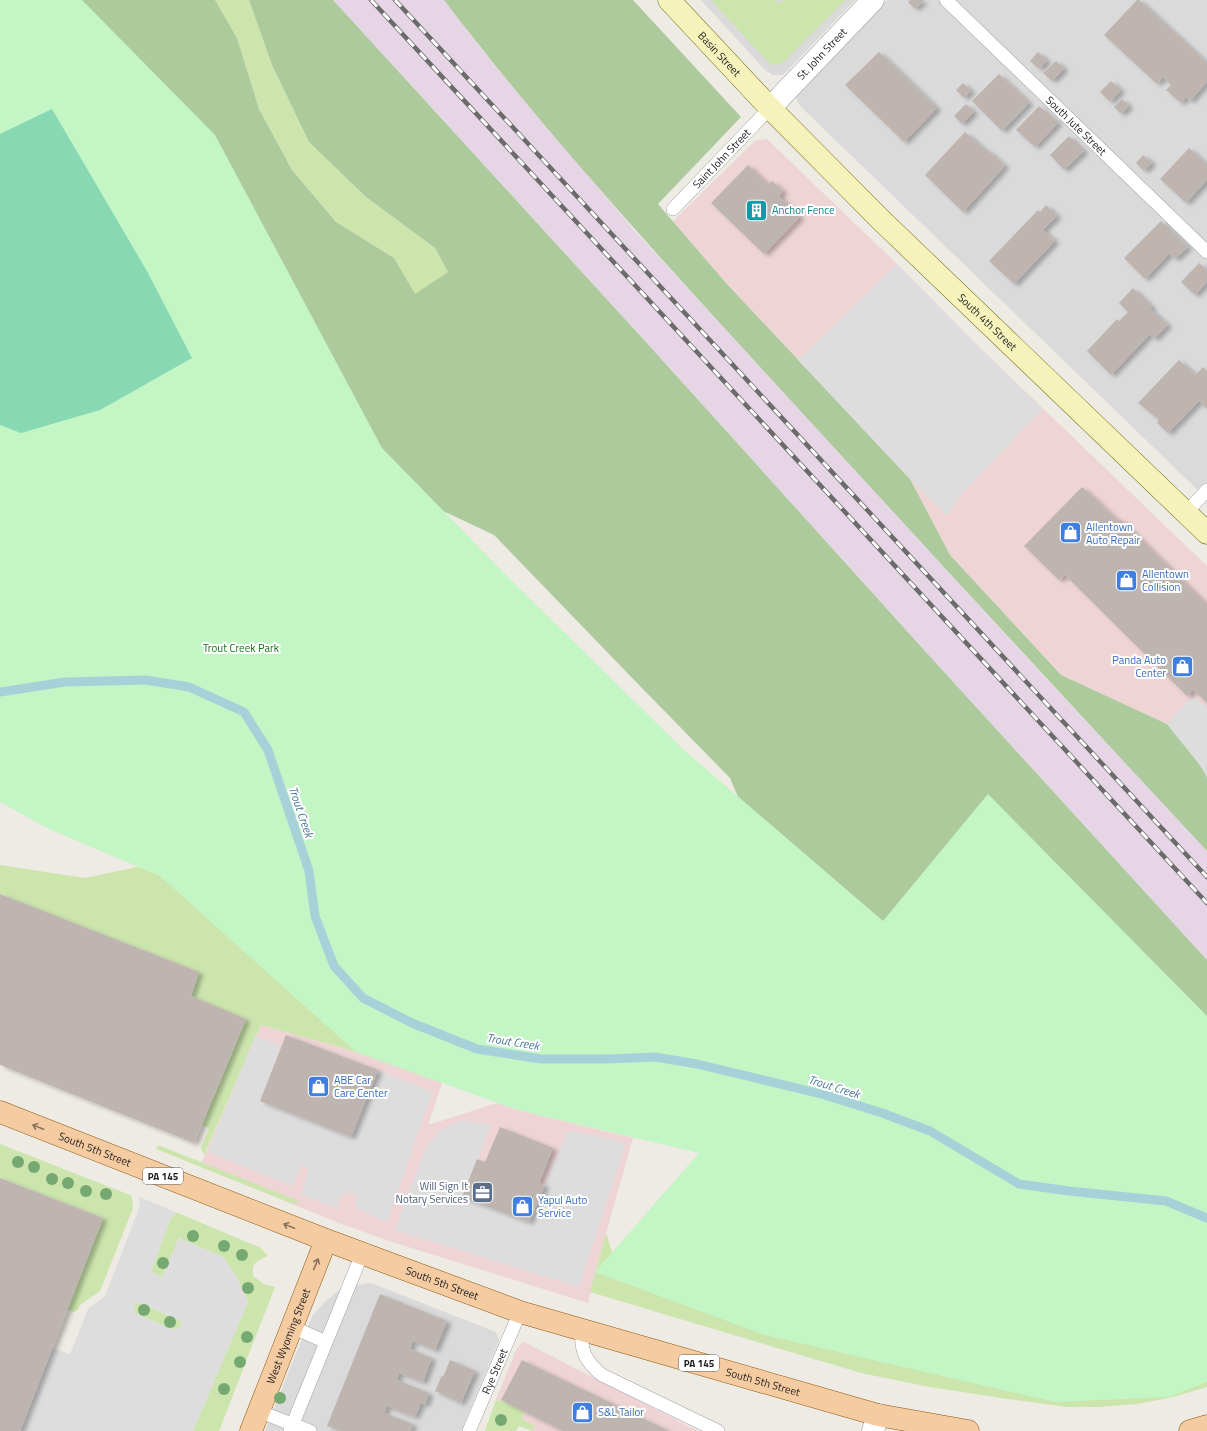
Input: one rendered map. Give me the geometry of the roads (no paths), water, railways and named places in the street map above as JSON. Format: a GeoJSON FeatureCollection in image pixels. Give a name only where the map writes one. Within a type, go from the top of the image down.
{"type":"FeatureCollection","features":[{"type":"Feature","properties":{"kind":"main road","name":"Basin Street"},"geometry":{"type":"LineString","coordinates":[[669,0],[770,108]]}},
{"type":"Feature","properties":{"kind":"main road","name":"South 4th Street"},"geometry":{"type":"LineString","coordinates":[[770,108],[881,220],[1207,533]]}},
{"type":"Feature","properties":{"kind":"main road","name":"South 5th Street"},"geometry":{"type":"LineString","coordinates":[[0,1112],[362,1254],[520,1312],[582,1330],[876,1423]]}},
{"type":"Feature","properties":{"kind":"main road","name":"West Wyoming Street"},"geometry":{"type":"LineString","coordinates":[[251,1431],[326,1240]]}},
{"type":"Feature","properties":{"kind":"main road","name":"PA 145"},"geometry":{"type":"LineString","coordinates":[[876,1423],[968,1431]]}},
{"type":"Feature","properties":{"kind":"main road"},"geometry":{"type":"LineString","coordinates":[[1190,1431],[1207,1426]]}},
{"type":"Feature","properties":{"kind":"street","name":"St. John Street"},"geometry":{"type":"LineString","coordinates":[[770,108],[873,0]]}},
{"type":"Feature","properties":{"kind":"lane","name":"South Jute Street"},"geometry":{"type":"LineString","coordinates":[[946,0],[1207,252]]}},
{"type":"Feature","properties":{"kind":"lane","name":"Saint John Street"},"geometry":{"type":"LineString","coordinates":[[673,209],[770,108]]}},
{"type":"Feature","properties":{"kind":"lane"},"geometry":{"type":"LineString","coordinates":[[1186,513],[1207,490]]}},
{"type":"Feature","properties":{"kind":"lane"},"geometry":{"type":"LineString","coordinates":[[291,1428],[362,1254]]}},
{"type":"Feature","properties":{"kind":"lane","name":"Rye Street"},"geometry":{"type":"LineString","coordinates":[[469,1431],[520,1312]]}},
{"type":"Feature","properties":{"kind":"lane"},"geometry":{"type":"LineString","coordinates":[[292,1327],[326,1342]]}},
{"type":"Feature","properties":{"kind":"lane"},"geometry":{"type":"LineString","coordinates":[[582,1330],[581,1341],[585,1356],[591,1366],[602,1375],[718,1431]]}},
{"type":"Feature","properties":{"kind":"lane"},"geometry":{"type":"LineString","coordinates":[[258,1411],[291,1428],[310,1431]]}},
{"type":"Feature","properties":{"kind":"waterway","name":"Trout Creek"},"geometry":{"type":"LineString","coordinates":[[0,692],[65,682],[146,680],[189,687],[244,712],[268,750],[309,871],[315,916],[334,966],[363,998],[412,1023],[477,1049],[541,1059],[655,1057],[697,1064],[825,1095],[882,1113],[930,1131],[1019,1184],[1069,1191],[1166,1201],[1207,1218]]}},
{"type":"Feature","properties":{"kind":"railway"},"geometry":{"type":"LineString","coordinates":[[371,0],[1207,903]]}},
{"type":"Feature","properties":{"kind":"railway"},"geometry":{"type":"LineString","coordinates":[[395,0],[1207,877]]}},
{"type":"Feature","properties":{"kind":"place","name":"Anchor Fence"},"geometry":{"type":"Point","coordinates":[756,210]}},
{"type":"Feature","properties":{"kind":"place","name":"Allentown Auto Repair"},"geometry":{"type":"Point","coordinates":[1071,533]}},
{"type":"Feature","properties":{"kind":"place","name":"Allentown Collision"},"geometry":{"type":"Point","coordinates":[1126,580]}},
{"type":"Feature","properties":{"kind":"place","name":"Panda Auto Center"},"geometry":{"type":"Point","coordinates":[1182,666]}},
{"type":"Feature","properties":{"kind":"place","name":"ABE Car Care Center"},"geometry":{"type":"Point","coordinates":[319,1086]}},
{"type":"Feature","properties":{"kind":"place","name":"Will Sign It Notary Services"},"geometry":{"type":"Point","coordinates":[483,1192]}},
{"type":"Feature","properties":{"kind":"place","name":"Yapul Auto Service"},"geometry":{"type":"Point","coordinates":[523,1206]}},
{"type":"Feature","properties":{"kind":"place","name":"S&L Tailor"},"geometry":{"type":"Point","coordinates":[583,1412]}},
{"type":"Feature","properties":{"kind":"park label","name":"Trout Creek Park"},"geometry":{"type":"Point","coordinates":[241,648]}}]}
